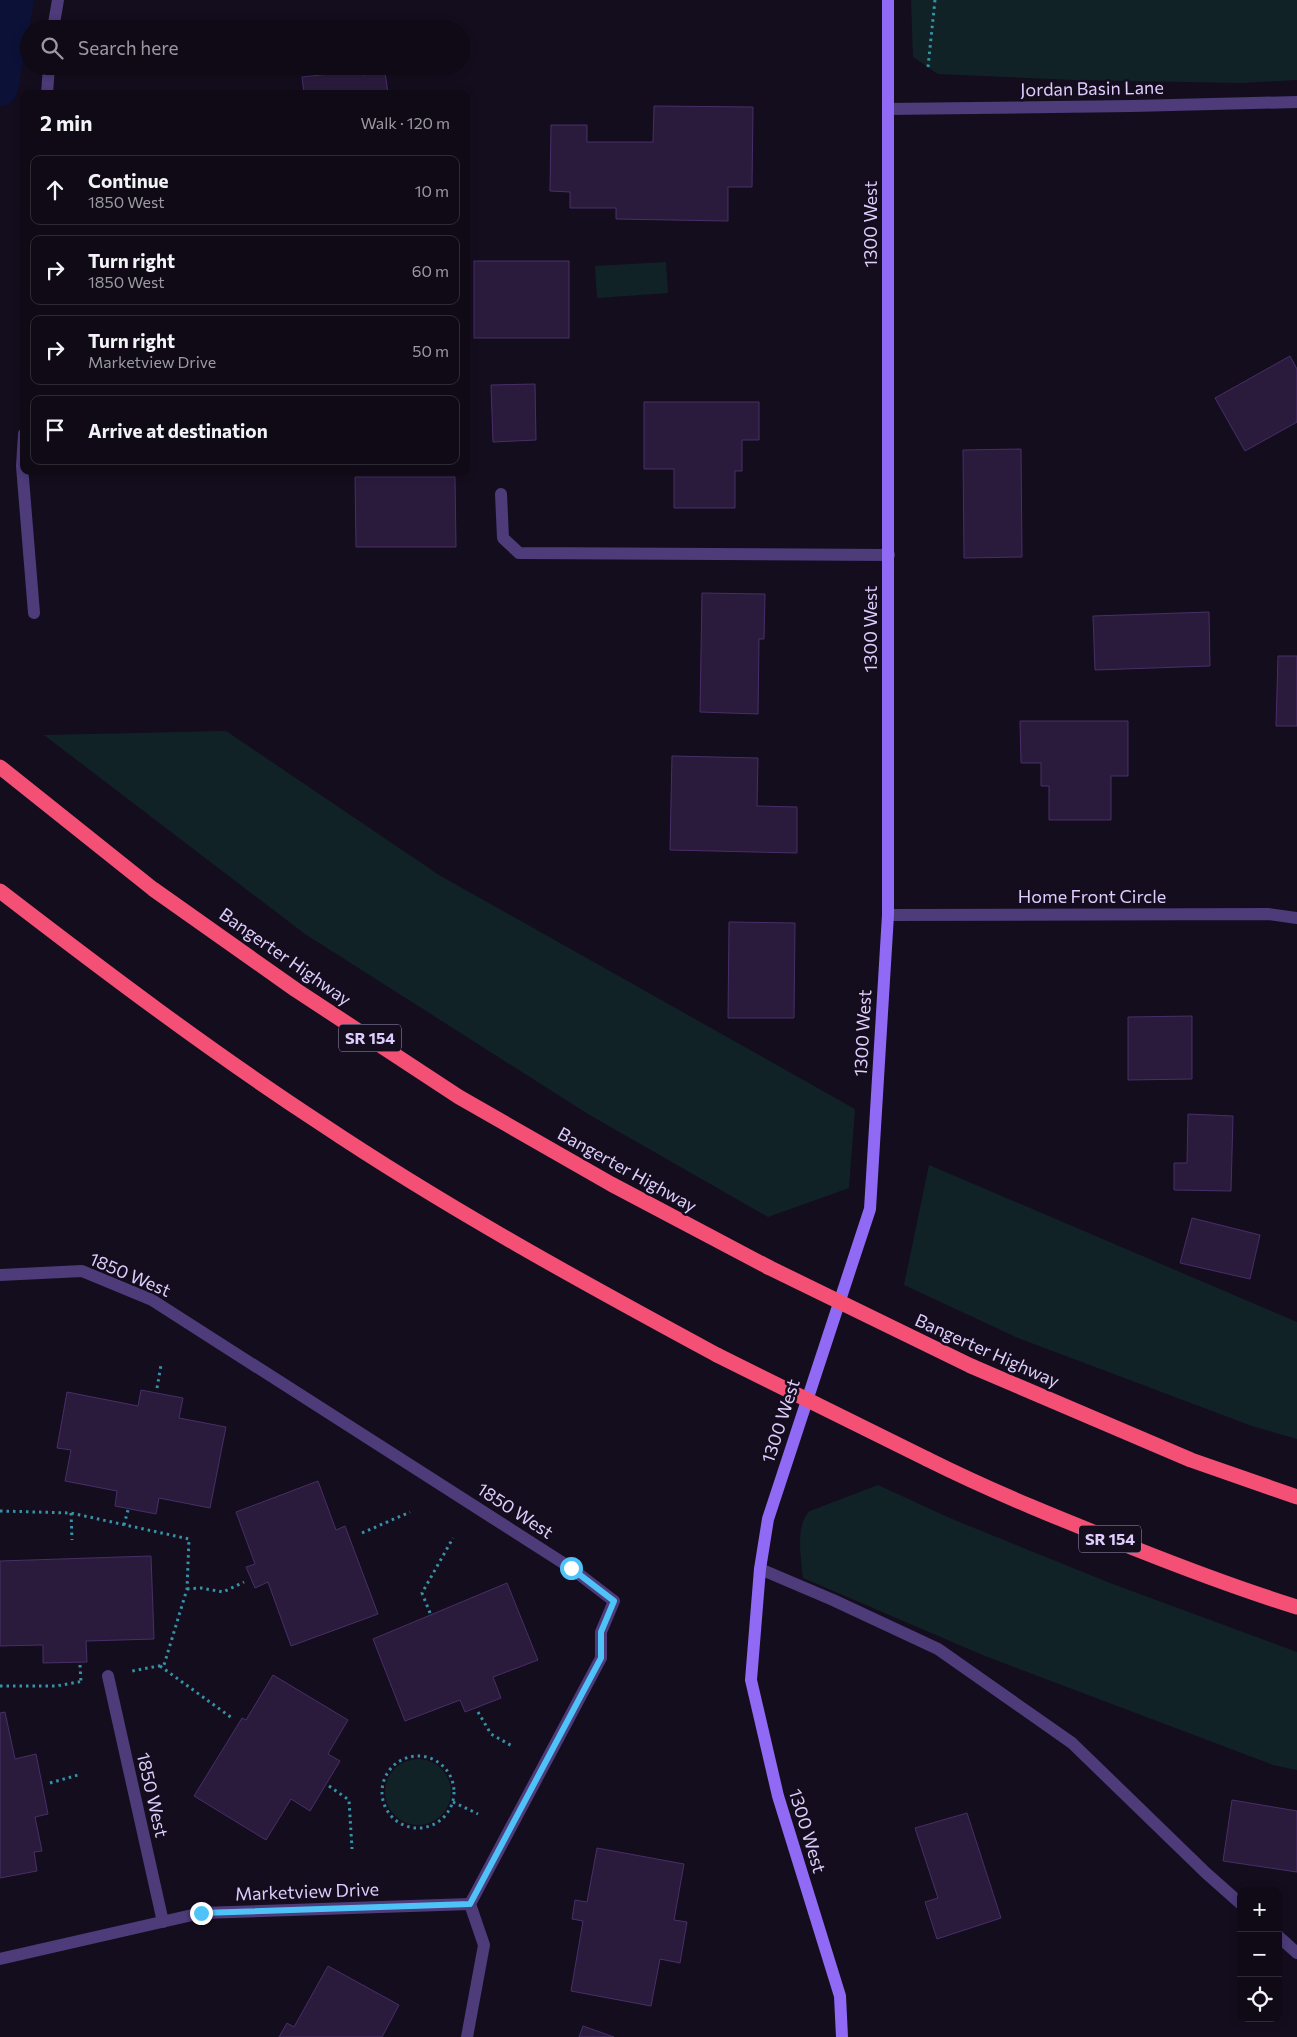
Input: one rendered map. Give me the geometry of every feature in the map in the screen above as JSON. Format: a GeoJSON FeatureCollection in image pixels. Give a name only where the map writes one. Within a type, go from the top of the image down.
{"type":"FeatureCollection","features":[{"type":"Feature","properties":{"kind":"highway","name":"Bangerter Highway"},"geometry":{"type":"LineString","coordinates":[[0,766],[153,889],[296,990],[459,1097],[611,1184],[768,1267],[971,1366],[1191,1460],[1297,1497]]}},
{"type":"Feature","properties":{"kind":"highway","name":"SR 154"},"geometry":{"type":"LineString","coordinates":[[0,890],[69,944],[232,1063],[321,1124],[555,1267],[717,1355],[974,1482],[1079,1527],[1245,1591],[1297,1607]]}},
{"type":"Feature","properties":{"kind":"street"},"geometry":{"type":"LineString","coordinates":[[55,20],[58,0]]}},
{"type":"Feature","properties":{"kind":"street","name":"1300 West"},"geometry":{"type":"LineString","coordinates":[[842,2037],[840,1996],[778,1796],[751,1680],[760,1570],[768,1519],[870,1210],[888,915],[888,0]]}},
{"type":"Feature","properties":{"kind":"street"},"geometry":{"type":"LineString","coordinates":[[47,90],[48,75]]}},
{"type":"Feature","properties":{"kind":"street","name":"Jordan Basin Lane"},"geometry":{"type":"LineString","coordinates":[[888,109],[1297,102]]}},
{"type":"Feature","properties":{"kind":"street"},"geometry":{"type":"LineString","coordinates":[[23,475],[34,613]]}},
{"type":"Feature","properties":{"kind":"street"},"geometry":{"type":"LineString","coordinates":[[501,494],[503,538],[519,553],[889,555]]}},
{"type":"Feature","properties":{"kind":"street","name":"Home Front Circle"},"geometry":{"type":"LineString","coordinates":[[888,915],[1268,914],[1297,918]]}},
{"type":"Feature","properties":{"kind":"street","name":"1850 West"},"geometry":{"type":"LineString","coordinates":[[0,1276],[82,1271],[152,1300],[571,1568],[614,1601],[601,1632],[601,1658],[470,1904]]}},
{"type":"Feature","properties":{"kind":"street"},"geometry":{"type":"LineString","coordinates":[[760,1570],[833,1600],[938,1649],[1072,1743],[1206,1873],[1237,1900]]}},
{"type":"Feature","properties":{"kind":"street","name":"1850 West"},"geometry":{"type":"LineString","coordinates":[[108,1676],[163,1922]]}},
{"type":"Feature","properties":{"kind":"street"},"geometry":{"type":"LineString","coordinates":[[466,2037],[484,1945],[470,1904]]}},
{"type":"Feature","properties":{"kind":"street","name":"Marketview Drive"},"geometry":{"type":"LineString","coordinates":[[0,1959],[201,1913],[470,1904]]}},
{"type":"Feature","properties":{"kind":"street"},"geometry":{"type":"LineString","coordinates":[[1282,1940],[1297,1953]]}},
{"type":"Feature","properties":{"kind":"path"},"geometry":{"type":"LineString","coordinates":[[928,67],[935,0]]}},
{"type":"Feature","properties":{"kind":"path"},"geometry":{"type":"LineString","coordinates":[[156,1388],[161,1365]]}},
{"type":"Feature","properties":{"kind":"path"},"geometry":{"type":"LineString","coordinates":[[124,1525],[128,1510]]}},
{"type":"Feature","properties":{"kind":"path"},"geometry":{"type":"LineString","coordinates":[[0,1511],[71,1514],[190,1538],[187,1589],[164,1664],[56,1686],[0,1686]]}},
{"type":"Feature","properties":{"kind":"path"},"geometry":{"type":"LineString","coordinates":[[362,1533],[410,1512]]}},
{"type":"Feature","properties":{"kind":"path"},"geometry":{"type":"LineString","coordinates":[[71,1514],[72,1540]]}},
{"type":"Feature","properties":{"kind":"path"},"geometry":{"type":"LineString","coordinates":[[430,1613],[422,1593],[453,1538]]}},
{"type":"Feature","properties":{"kind":"path"},"geometry":{"type":"LineString","coordinates":[[187,1589],[201,1588],[223,1592],[244,1582]]}},
{"type":"Feature","properties":{"kind":"path"},"geometry":{"type":"LineString","coordinates":[[80,1664],[81,1682]]}},
{"type":"Feature","properties":{"kind":"path"},"geometry":{"type":"LineString","coordinates":[[159,1666],[232,1718]]}},
{"type":"Feature","properties":{"kind":"path"},"geometry":{"type":"LineString","coordinates":[[478,1712],[492,1734],[512,1746]]}},
{"type":"Feature","properties":{"kind":"path"},"geometry":{"type":"LineString","coordinates":[[421,1756],[432,1758],[450,1774],[454,1785],[453,1802],[445,1817],[435,1824],[424,1828],[401,1825],[391,1817],[384,1807],[382,1795],[383,1782],[388,1771],[397,1763],[409,1757],[421,1756]]}},
{"type":"Feature","properties":{"kind":"path"},"geometry":{"type":"LineString","coordinates":[[50,1783],[78,1775]]}},
{"type":"Feature","properties":{"kind":"path"},"geometry":{"type":"LineString","coordinates":[[329,1786],[349,1800],[352,1849]]}},
{"type":"Feature","properties":{"kind":"path"},"geometry":{"type":"LineString","coordinates":[[453,1802],[478,1814]]}},
{"type":"Feature","properties":{"kind":"shaded area"},"geometry":{"type":"Polygon","coordinates":[[[911,0],[1297,0],[1297,80],[1241,83],[1076,80],[938,74],[913,57],[911,0]]]}},
{"type":"Feature","properties":{"kind":"shaded area"},"geometry":{"type":"Polygon","coordinates":[[[666,262],[668,293],[597,298],[595,266],[666,262]]]}},
{"type":"Feature","properties":{"kind":"shaded area"},"geometry":{"type":"Polygon","coordinates":[[[226,731],[439,875],[855,1109],[849,1188],[768,1217],[588,1114],[305,934],[44,735],[226,731]]]}},
{"type":"Feature","properties":{"kind":"shaded area"},"geometry":{"type":"Polygon","coordinates":[[[929,1165],[1297,1322],[1297,1439],[1252,1426],[1018,1338],[904,1285],[929,1165]]]}},
{"type":"Feature","properties":{"kind":"shaded area"},"geometry":{"type":"Polygon","coordinates":[[[878,1485],[952,1519],[1110,1583],[1297,1652],[1297,1770],[1273,1765],[985,1656],[803,1578],[800,1542],[802,1524],[805,1517],[810,1511],[878,1485]]]}},
{"type":"Feature","properties":{"kind":"shaded area"},"geometry":{"type":"Polygon","coordinates":[[[418,1759],[430,1762],[441,1769],[448,1780],[451,1792],[448,1804],[441,1815],[430,1822],[418,1825],[406,1822],[395,1815],[388,1804],[385,1792],[388,1780],[395,1769],[406,1762],[418,1759]]]}},
{"type":"Feature","properties":{"kind":"building"},"geometry":{"type":"Polygon","coordinates":[[[321,75],[385,75],[387,90],[304,90],[302,77],[321,75]]]}},
{"type":"Feature","properties":{"kind":"building"},"geometry":{"type":"Polygon","coordinates":[[[654,106],[753,107],[752,187],[728,187],[728,221],[616,219],[616,208],[570,208],[570,192],[550,191],[551,125],[587,125],[587,142],[653,142],[654,106]]]}},
{"type":"Feature","properties":{"kind":"building"},"geometry":{"type":"Polygon","coordinates":[[[474,261],[569,261],[569,338],[474,338],[474,261]]]}},
{"type":"Feature","properties":{"kind":"building"},"geometry":{"type":"Polygon","coordinates":[[[1290,356],[1297,369],[1297,422],[1245,451],[1215,398],[1290,356]]]}},
{"type":"Feature","properties":{"kind":"building"},"geometry":{"type":"Polygon","coordinates":[[[535,384],[536,440],[493,442],[491,385],[535,384]]]}},
{"type":"Feature","properties":{"kind":"building"},"geometry":{"type":"Polygon","coordinates":[[[644,402],[759,402],[759,440],[742,440],[742,471],[735,471],[735,508],[674,508],[674,469],[644,469],[644,402]]]}},
{"type":"Feature","properties":{"kind":"building"},"geometry":{"type":"Polygon","coordinates":[[[1021,449],[1022,557],[964,558],[963,450],[1021,449]]]}},
{"type":"Feature","properties":{"kind":"building"},"geometry":{"type":"Polygon","coordinates":[[[355,477],[455,477],[456,547],[356,547],[355,477]]]}},
{"type":"Feature","properties":{"kind":"building"},"geometry":{"type":"Polygon","coordinates":[[[702,593],[765,594],[764,639],[759,639],[758,714],[700,712],[702,593]]]}},
{"type":"Feature","properties":{"kind":"building"},"geometry":{"type":"Polygon","coordinates":[[[1209,612],[1210,666],[1095,670],[1093,616],[1209,612]]]}},
{"type":"Feature","properties":{"kind":"building"},"geometry":{"type":"Polygon","coordinates":[[[1278,656],[1297,656],[1297,726],[1276,726],[1278,656]]]}},
{"type":"Feature","properties":{"kind":"building"},"geometry":{"type":"Polygon","coordinates":[[[1020,721],[1128,721],[1128,776],[1111,776],[1111,820],[1049,820],[1049,786],[1041,786],[1041,763],[1021,763],[1020,721]]]}},
{"type":"Feature","properties":{"kind":"building"},"geometry":{"type":"Polygon","coordinates":[[[672,756],[758,758],[757,806],[797,807],[797,853],[670,850],[672,756]]]}},
{"type":"Feature","properties":{"kind":"building"},"geometry":{"type":"Polygon","coordinates":[[[729,922],[795,923],[794,1018],[728,1018],[729,922]]]}},
{"type":"Feature","properties":{"kind":"building"},"geometry":{"type":"Polygon","coordinates":[[[1192,1016],[1192,1079],[1128,1080],[1128,1017],[1192,1016]]]}},
{"type":"Feature","properties":{"kind":"building"},"geometry":{"type":"Polygon","coordinates":[[[1188,1114],[1233,1116],[1231,1191],[1174,1190],[1174,1163],[1187,1163],[1188,1114]]]}},
{"type":"Feature","properties":{"kind":"building"},"geometry":{"type":"Polygon","coordinates":[[[1192,1218],[1260,1235],[1250,1279],[1180,1263],[1192,1218]]]}},
{"type":"Feature","properties":{"kind":"building"},"geometry":{"type":"Polygon","coordinates":[[[141,1390],[183,1398],[179,1418],[226,1427],[210,1508],[159,1498],[156,1514],[115,1506],[117,1491],[65,1481],[71,1450],[57,1448],[67,1392],[138,1406],[141,1390]]]}},
{"type":"Feature","properties":{"kind":"building"},"geometry":{"type":"Polygon","coordinates":[[[318,1481],[336,1530],[345,1526],[378,1614],[291,1646],[268,1582],[255,1588],[246,1567],[255,1564],[236,1512],[318,1481]]]}},
{"type":"Feature","properties":{"kind":"building"},"geometry":{"type":"Polygon","coordinates":[[[151,1556],[154,1639],[86,1641],[87,1662],[43,1663],[43,1645],[0,1646],[0,1561],[151,1556]]]}},
{"type":"Feature","properties":{"kind":"building"},"geometry":{"type":"Polygon","coordinates":[[[507,1583],[538,1660],[493,1677],[501,1698],[465,1712],[460,1700],[405,1721],[373,1639],[507,1583]]]}},
{"type":"Feature","properties":{"kind":"building"},"geometry":{"type":"Polygon","coordinates":[[[273,1675],[348,1720],[328,1754],[340,1761],[310,1811],[291,1799],[266,1840],[194,1796],[242,1718],[246,1720],[273,1675]]]}},
{"type":"Feature","properties":{"kind":"building"},"geometry":{"type":"Polygon","coordinates":[[[5,1712],[15,1759],[36,1754],[48,1814],[35,1817],[42,1851],[34,1852],[37,1871],[0,1878],[0,1713],[5,1712]]]}},
{"type":"Feature","properties":{"kind":"building"},"geometry":{"type":"Polygon","coordinates":[[[1232,1800],[1297,1811],[1297,1872],[1223,1861],[1232,1800]]]}},
{"type":"Feature","properties":{"kind":"building"},"geometry":{"type":"Polygon","coordinates":[[[967,1813],[1001,1918],[937,1939],[925,1902],[938,1898],[915,1828],[967,1813]]]}},
{"type":"Feature","properties":{"kind":"building"},"geometry":{"type":"Polygon","coordinates":[[[597,1848],[684,1864],[674,1920],[687,1922],[680,1963],[660,1959],[651,2006],[571,1991],[583,1921],[572,1919],[575,1900],[587,1902],[597,1848]]]}},
{"type":"Feature","properties":{"kind":"building"},"geometry":{"type":"Polygon","coordinates":[[[328,1966],[399,2005],[382,2037],[279,2037],[287,2023],[294,2027],[328,1966]]]}},
{"type":"Feature","properties":{"kind":"building"},"geometry":{"type":"Polygon","coordinates":[[[583,2026],[614,2037],[579,2037],[583,2026]]]}},
{"type":"Feature","properties":{"kind":"waterway"},"geometry":{"type":"LineString","coordinates":[[0,88],[16,0]]}},
{"type":"Feature","properties":{"kind":"route"},"geometry":{"type":"LineString","coordinates":[[201,1913],[470,1904],[601,1658],[601,1632],[614,1601],[571,1568]]}}]}
